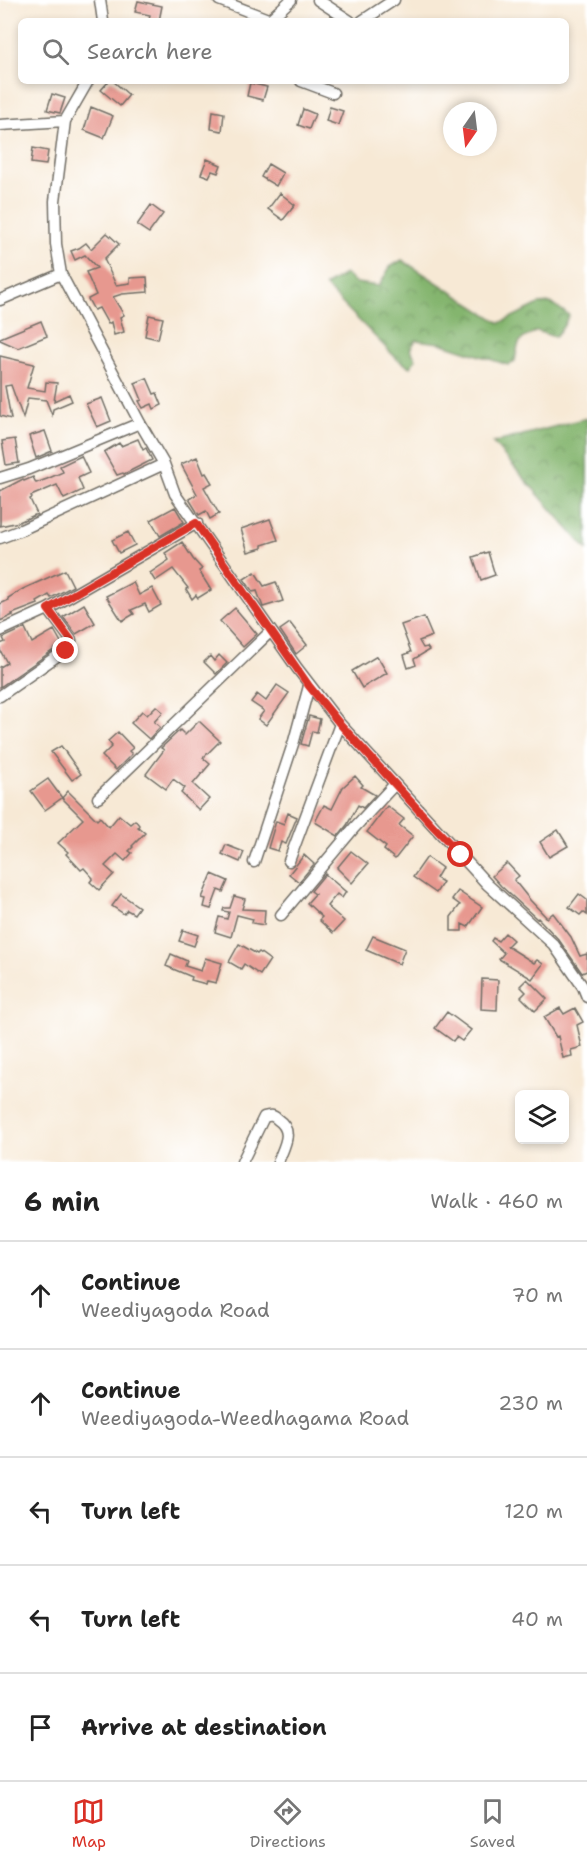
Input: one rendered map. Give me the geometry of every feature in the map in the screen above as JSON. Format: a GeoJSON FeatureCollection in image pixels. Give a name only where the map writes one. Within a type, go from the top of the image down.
{"type":"FeatureCollection","features":[{"type":"Feature","properties":{"kind":"street"},"geometry":{"type":"LineString","coordinates":[[100,0],[103,18]]}},
{"type":"Feature","properties":{"kind":"street"},"geometry":{"type":"LineString","coordinates":[[219,0],[263,18]]}},
{"type":"Feature","properties":{"kind":"street"},"geometry":{"type":"LineString","coordinates":[[270,18],[291,0]]}},
{"type":"Feature","properties":{"kind":"street"},"geometry":{"type":"LineString","coordinates":[[318,0],[345,18]]}},
{"type":"Feature","properties":{"kind":"street"},"geometry":{"type":"LineString","coordinates":[[367,18],[394,0]]}},
{"type":"Feature","properties":{"kind":"street"},"geometry":{"type":"LineString","coordinates":[[86,84],[65,121],[55,201],[56,244],[61,274],[164,464],[175,494],[309,686],[340,724],[488,885],[554,945],[586,990]]}},
{"type":"Feature","properties":{"kind":"street"},"geometry":{"type":"LineString","coordinates":[[309,84],[333,93]]}},
{"type":"Feature","properties":{"kind":"street"},"geometry":{"type":"LineString","coordinates":[[0,125],[65,121]]}},
{"type":"Feature","properties":{"kind":"street"},"geometry":{"type":"LineString","coordinates":[[0,300],[61,274]]}},
{"type":"Feature","properties":{"kind":"street"},"geometry":{"type":"LineString","coordinates":[[0,478],[29,469],[140,423]]}},
{"type":"Feature","properties":{"kind":"street"},"geometry":{"type":"LineString","coordinates":[[0,538],[21,531],[164,464]]}},
{"type":"Feature","properties":{"kind":"street"},"geometry":{"type":"LineString","coordinates":[[0,632],[48,609],[196,523]]}},
{"type":"Feature","properties":{"kind":"street"},"geometry":{"type":"LineString","coordinates":[[0,696],[70,647],[71,640],[48,609]]}},
{"type":"Feature","properties":{"kind":"street"},"geometry":{"type":"LineString","coordinates":[[98,798],[271,631]]}},
{"type":"Feature","properties":{"kind":"street"},"geometry":{"type":"LineString","coordinates":[[254,862],[294,741],[309,686]]}},
{"type":"Feature","properties":{"kind":"street"},"geometry":{"type":"LineString","coordinates":[[289,861],[340,724]]}},
{"type":"Feature","properties":{"kind":"street"},"geometry":{"type":"LineString","coordinates":[[281,915],[354,828],[395,784]]}},
{"type":"Feature","properties":{"kind":"street"},"geometry":{"type":"LineString","coordinates":[[242,1162],[264,1117],[269,1115],[276,1117],[288,1131],[278,1162]]}},
{"type":"Feature","properties":{"kind":"green space"},"geometry":{"type":"Polygon","coordinates":[[[402,260],[500,323],[539,304],[551,303],[569,315],[555,337],[537,331],[522,339],[518,345],[515,361],[508,365],[440,343],[416,340],[410,349],[416,359],[410,367],[398,360],[325,286],[345,274],[356,283],[379,286],[390,267],[402,260]]]}},
{"type":"Feature","properties":{"kind":"green space"},"geometry":{"type":"Polygon","coordinates":[[[587,418],[587,550],[493,443],[587,418]]]}},
{"type":"Feature","properties":{"kind":"building"},"geometry":{"type":"Polygon","coordinates":[[[138,1],[162,6],[160,18],[150,18],[150,15],[135,12],[138,1]]]}},
{"type":"Feature","properties":{"kind":"building"},"geometry":{"type":"Polygon","coordinates":[[[106,84],[116,84],[129,95],[120,106],[101,90],[106,84]]]}},
{"type":"Feature","properties":{"kind":"building"},"geometry":{"type":"Polygon","coordinates":[[[250,84],[267,87],[263,100],[247,96],[250,84]]]}},
{"type":"Feature","properties":{"kind":"building"},"geometry":{"type":"Polygon","coordinates":[[[52,94],[65,98],[60,113],[47,110],[52,94]]]}},
{"type":"Feature","properties":{"kind":"building"},"geometry":{"type":"Polygon","coordinates":[[[91,107],[113,116],[104,138],[84,130],[91,107]]]}},
{"type":"Feature","properties":{"kind":"building"},"geometry":{"type":"Polygon","coordinates":[[[330,107],[343,111],[338,125],[326,121],[330,107]]]}},
{"type":"Feature","properties":{"kind":"building"},"geometry":{"type":"Polygon","coordinates":[[[303,109],[315,114],[309,129],[298,125],[303,109]]]}},
{"type":"Feature","properties":{"kind":"building"},"geometry":{"type":"Polygon","coordinates":[[[213,111],[224,113],[222,131],[211,129],[213,111]]]}},
{"type":"Feature","properties":{"kind":"building"},"geometry":{"type":"Polygon","coordinates":[[[33,148],[48,151],[46,165],[31,163],[33,148]]]}},
{"type":"Feature","properties":{"kind":"building"},"geometry":{"type":"Polygon","coordinates":[[[207,159],[221,165],[218,173],[212,171],[209,177],[201,174],[207,159]]]}},
{"type":"Feature","properties":{"kind":"building"},"geometry":{"type":"Polygon","coordinates":[[[268,164],[283,173],[276,186],[261,177],[268,164]]]}},
{"type":"Feature","properties":{"kind":"building"},"geometry":{"type":"Polygon","coordinates":[[[280,193],[295,205],[283,220],[268,209],[280,193]]]}},
{"type":"Feature","properties":{"kind":"building"},"geometry":{"type":"Polygon","coordinates":[[[151,205],[163,214],[149,233],[137,225],[151,205]]]}},
{"type":"Feature","properties":{"kind":"building"},"geometry":{"type":"Polygon","coordinates":[[[107,233],[119,244],[104,259],[116,285],[130,283],[130,278],[147,277],[148,292],[113,297],[124,315],[120,317],[124,332],[114,335],[111,322],[108,324],[99,308],[94,310],[88,299],[96,295],[86,272],[97,268],[85,255],[75,260],[71,251],[86,243],[91,249],[107,233]]]}},
{"type":"Feature","properties":{"kind":"building"},"geometry":{"type":"Polygon","coordinates":[[[149,315],[163,318],[158,339],[145,336],[149,315]]]}},
{"type":"Feature","properties":{"kind":"building"},"geometry":{"type":"Polygon","coordinates":[[[41,321],[47,336],[18,348],[0,340],[0,338],[41,321]]]}},
{"type":"Feature","properties":{"kind":"building"},"geometry":{"type":"Polygon","coordinates":[[[0,356],[34,364],[27,388],[45,391],[46,382],[57,383],[54,401],[69,394],[72,401],[53,409],[52,415],[46,400],[28,398],[23,418],[11,385],[5,386],[11,419],[0,416],[0,356]]]}},
{"type":"Feature","properties":{"kind":"building"},"geometry":{"type":"Polygon","coordinates":[[[147,378],[162,405],[154,409],[152,404],[143,408],[139,401],[142,400],[135,383],[147,378]]]}},
{"type":"Feature","properties":{"kind":"building"},"geometry":{"type":"Polygon","coordinates":[[[102,398],[111,421],[97,427],[86,404],[102,398]]]}},
{"type":"Feature","properties":{"kind":"building"},"geometry":{"type":"Polygon","coordinates":[[[45,431],[52,451],[36,458],[29,436],[45,431]]]}},
{"type":"Feature","properties":{"kind":"building"},"geometry":{"type":"Polygon","coordinates":[[[15,439],[19,463],[6,465],[2,441],[15,439]]]}},
{"type":"Feature","properties":{"kind":"building"},"geometry":{"type":"Polygon","coordinates":[[[138,439],[143,450],[146,448],[152,460],[124,474],[117,475],[104,452],[119,443],[121,446],[138,439]]]}},
{"type":"Feature","properties":{"kind":"building"},"geometry":{"type":"Polygon","coordinates":[[[81,456],[89,473],[78,478],[83,490],[64,499],[57,485],[31,496],[30,499],[37,514],[19,522],[0,526],[0,491],[23,479],[24,481],[33,477],[36,483],[47,479],[63,472],[60,466],[81,456]]]}},
{"type":"Feature","properties":{"kind":"building"},"geometry":{"type":"Polygon","coordinates":[[[197,457],[204,474],[206,473],[212,483],[204,487],[219,514],[210,519],[206,511],[199,515],[189,499],[197,494],[181,464],[197,457]]]}},
{"type":"Feature","properties":{"kind":"building"},"geometry":{"type":"Polygon","coordinates":[[[175,507],[184,522],[160,536],[151,520],[175,507]]]}},
{"type":"Feature","properties":{"kind":"building"},"geometry":{"type":"Polygon","coordinates":[[[270,519],[278,540],[248,552],[241,529],[270,519]]]}},
{"type":"Feature","properties":{"kind":"building"},"geometry":{"type":"Polygon","coordinates":[[[128,532],[135,545],[119,553],[112,540],[128,532]]]}},
{"type":"Feature","properties":{"kind":"building"},"geometry":{"type":"Polygon","coordinates":[[[182,542],[202,569],[199,571],[211,590],[198,598],[196,595],[192,599],[186,589],[188,588],[173,569],[155,581],[150,573],[169,560],[165,553],[182,542]]]}},
{"type":"Feature","properties":{"kind":"building"},"geometry":{"type":"Polygon","coordinates":[[[488,552],[495,575],[481,580],[473,557],[488,552]]]}},
{"type":"Feature","properties":{"kind":"building"},"geometry":{"type":"Polygon","coordinates":[[[65,570],[73,586],[51,598],[49,595],[37,602],[38,604],[0,621],[0,604],[23,589],[65,570]]]}},
{"type":"Feature","properties":{"kind":"building"},"geometry":{"type":"Polygon","coordinates":[[[255,572],[264,586],[276,582],[283,601],[263,607],[257,591],[253,592],[244,579],[255,572]]]}},
{"type":"Feature","properties":{"kind":"building"},"geometry":{"type":"Polygon","coordinates":[[[133,582],[139,595],[152,588],[161,605],[149,612],[145,604],[131,610],[134,614],[122,621],[106,596],[133,582]]]}},
{"type":"Feature","properties":{"kind":"building"},"geometry":{"type":"Polygon","coordinates":[[[84,604],[95,623],[76,634],[63,617],[84,604]]]}},
{"type":"Feature","properties":{"kind":"building"},"geometry":{"type":"Polygon","coordinates":[[[235,608],[257,634],[243,647],[220,621],[235,608]]]}},
{"type":"Feature","properties":{"kind":"building"},"geometry":{"type":"Polygon","coordinates":[[[424,617],[432,636],[419,641],[423,648],[427,647],[429,650],[414,659],[416,665],[408,668],[404,655],[411,652],[401,625],[424,617]]]}},
{"type":"Feature","properties":{"kind":"building"},"geometry":{"type":"Polygon","coordinates":[[[290,623],[307,645],[296,654],[280,630],[290,623]]]}},
{"type":"Feature","properties":{"kind":"building"},"geometry":{"type":"Polygon","coordinates":[[[25,628],[32,643],[54,630],[62,644],[0,687],[0,667],[7,663],[0,650],[0,644],[5,642],[3,638],[25,628]]]}},
{"type":"Feature","properties":{"kind":"building"},"geometry":{"type":"Polygon","coordinates":[[[219,655],[227,663],[216,674],[204,662],[210,656],[214,661],[219,655]]]}},
{"type":"Feature","properties":{"kind":"building"},"geometry":{"type":"Polygon","coordinates":[[[377,656],[387,673],[362,688],[352,671],[377,656]]]}},
{"type":"Feature","properties":{"kind":"building"},"geometry":{"type":"Polygon","coordinates":[[[277,685],[289,693],[266,725],[258,719],[264,711],[251,702],[257,694],[266,701],[277,685]]]}},
{"type":"Feature","properties":{"kind":"building"},"geometry":{"type":"Polygon","coordinates":[[[156,706],[163,712],[154,722],[160,727],[149,739],[131,723],[142,711],[147,715],[156,706]]]}},
{"type":"Feature","properties":{"kind":"building"},"geometry":{"type":"Polygon","coordinates":[[[309,716],[320,719],[317,732],[312,731],[308,746],[301,744],[309,716]]]}},
{"type":"Feature","properties":{"kind":"building"},"geometry":{"type":"Polygon","coordinates":[[[199,721],[220,741],[203,758],[210,764],[193,784],[209,799],[199,810],[181,793],[185,788],[173,779],[166,789],[146,774],[164,750],[161,748],[180,730],[185,735],[199,721]]]}},
{"type":"Feature","properties":{"kind":"building"},"geometry":{"type":"Polygon","coordinates":[[[118,732],[133,748],[129,751],[132,754],[116,770],[102,756],[112,746],[108,741],[118,732]]]}},
{"type":"Feature","properties":{"kind":"building"},"geometry":{"type":"Polygon","coordinates":[[[61,746],[81,774],[72,780],[51,752],[61,746]]]}},
{"type":"Feature","properties":{"kind":"building"},"geometry":{"type":"Polygon","coordinates":[[[355,776],[363,785],[361,787],[375,795],[363,808],[358,805],[338,836],[315,822],[324,805],[332,809],[343,787],[355,776]]]}},
{"type":"Feature","properties":{"kind":"building"},"geometry":{"type":"Polygon","coordinates":[[[48,779],[62,798],[45,810],[31,791],[48,779]]]}},
{"type":"Feature","properties":{"kind":"building"},"geometry":{"type":"Polygon","coordinates":[[[68,791],[97,820],[100,817],[109,827],[119,815],[130,824],[135,820],[138,827],[145,833],[132,846],[129,851],[132,853],[125,861],[117,854],[105,866],[114,874],[99,890],[90,882],[93,878],[84,868],[81,870],[58,843],[83,819],[62,798],[68,791]]]}},
{"type":"Feature","properties":{"kind":"building"},"geometry":{"type":"Polygon","coordinates":[[[387,806],[404,819],[399,825],[413,836],[395,859],[384,850],[386,847],[367,832],[387,806]]]}},
{"type":"Feature","properties":{"kind":"building"},"geometry":{"type":"Polygon","coordinates":[[[288,813],[297,817],[286,844],[281,842],[278,851],[268,848],[276,821],[284,824],[288,813]]]}},
{"type":"Feature","properties":{"kind":"building"},"geometry":{"type":"Polygon","coordinates":[[[558,830],[568,846],[549,857],[540,842],[558,830]]]}},
{"type":"Feature","properties":{"kind":"building"},"geometry":{"type":"Polygon","coordinates":[[[226,845],[244,852],[240,862],[222,854],[226,845]]]}},
{"type":"Feature","properties":{"kind":"building"},"geometry":{"type":"Polygon","coordinates":[[[351,851],[368,864],[352,883],[337,868],[351,851]]]}},
{"type":"Feature","properties":{"kind":"building"},"geometry":{"type":"Polygon","coordinates":[[[304,855],[314,864],[299,882],[289,874],[304,855]]]}},
{"type":"Feature","properties":{"kind":"building"},"geometry":{"type":"Polygon","coordinates":[[[427,857],[442,868],[436,878],[443,882],[436,893],[413,877],[427,857]]]}},
{"type":"Feature","properties":{"kind":"building"},"geometry":{"type":"Polygon","coordinates":[[[507,863],[519,876],[514,880],[530,900],[547,918],[553,913],[571,937],[580,956],[587,954],[587,971],[582,973],[559,940],[492,876],[507,863]]]}},
{"type":"Feature","properties":{"kind":"building"},"geometry":{"type":"Polygon","coordinates":[[[212,874],[228,881],[223,892],[218,890],[211,909],[204,907],[206,899],[202,898],[212,874]]]}},
{"type":"Feature","properties":{"kind":"building"},"geometry":{"type":"Polygon","coordinates":[[[325,874],[346,892],[342,898],[337,894],[327,906],[344,921],[333,933],[319,920],[322,917],[307,903],[315,894],[311,891],[325,874]]]}},
{"type":"Feature","properties":{"kind":"building"},"geometry":{"type":"Polygon","coordinates":[[[458,891],[482,907],[468,927],[462,924],[462,931],[451,931],[451,917],[460,905],[452,899],[458,891]]]}},
{"type":"Feature","properties":{"kind":"building"},"geometry":{"type":"Polygon","coordinates":[[[121,894],[139,907],[134,914],[127,910],[124,914],[112,906],[121,894]]]}},
{"type":"Feature","properties":{"kind":"building"},"geometry":{"type":"Polygon","coordinates":[[[579,894],[587,900],[587,915],[583,912],[580,915],[569,907],[579,894]]]}},
{"type":"Feature","properties":{"kind":"building"},"geometry":{"type":"Polygon","coordinates":[[[234,896],[245,899],[242,909],[265,910],[264,925],[252,923],[253,919],[237,915],[231,937],[215,932],[219,917],[227,919],[229,912],[223,911],[224,908],[230,908],[234,896]]]}},
{"type":"Feature","properties":{"kind":"building"},"geometry":{"type":"Polygon","coordinates":[[[183,930],[198,935],[194,946],[179,941],[183,930]]]}},
{"type":"Feature","properties":{"kind":"building"},"geometry":{"type":"Polygon","coordinates":[[[505,933],[513,940],[507,946],[534,963],[537,960],[543,964],[532,979],[499,959],[504,953],[491,941],[493,938],[498,941],[505,933]]]}},
{"type":"Feature","properties":{"kind":"building"},"geometry":{"type":"Polygon","coordinates":[[[373,936],[405,949],[399,964],[366,950],[373,936]]]}},
{"type":"Feature","properties":{"kind":"building"},"geometry":{"type":"Polygon","coordinates":[[[239,944],[257,954],[259,952],[270,960],[260,975],[244,964],[241,969],[229,962],[239,944]]]}},
{"type":"Feature","properties":{"kind":"building"},"geometry":{"type":"Polygon","coordinates":[[[171,954],[187,961],[185,966],[201,971],[205,958],[222,963],[216,983],[207,981],[206,984],[191,980],[192,977],[166,966],[171,954]]]}},
{"type":"Feature","properties":{"kind":"building"},"geometry":{"type":"Polygon","coordinates":[[[482,979],[498,980],[497,1010],[481,1009],[482,979]]]}},
{"type":"Feature","properties":{"kind":"building"},"geometry":{"type":"Polygon","coordinates":[[[527,979],[547,999],[535,1011],[521,997],[526,992],[520,986],[527,979]]]}},
{"type":"Feature","properties":{"kind":"building"},"geometry":{"type":"Polygon","coordinates":[[[560,1008],[564,1014],[575,1008],[583,1022],[577,1025],[582,1047],[571,1050],[572,1056],[563,1058],[558,1036],[556,1037],[544,1017],[560,1008]]]}},
{"type":"Feature","properties":{"kind":"building"},"geometry":{"type":"Polygon","coordinates":[[[447,1012],[471,1030],[462,1041],[456,1037],[453,1041],[435,1028],[447,1012]]]}},
{"type":"Feature","properties":{"kind":"route"},"geometry":{"type":"LineString","coordinates":[[66,651],[72,643],[71,640],[48,609],[196,523],[309,686],[340,724],[461,855]]}}]}
